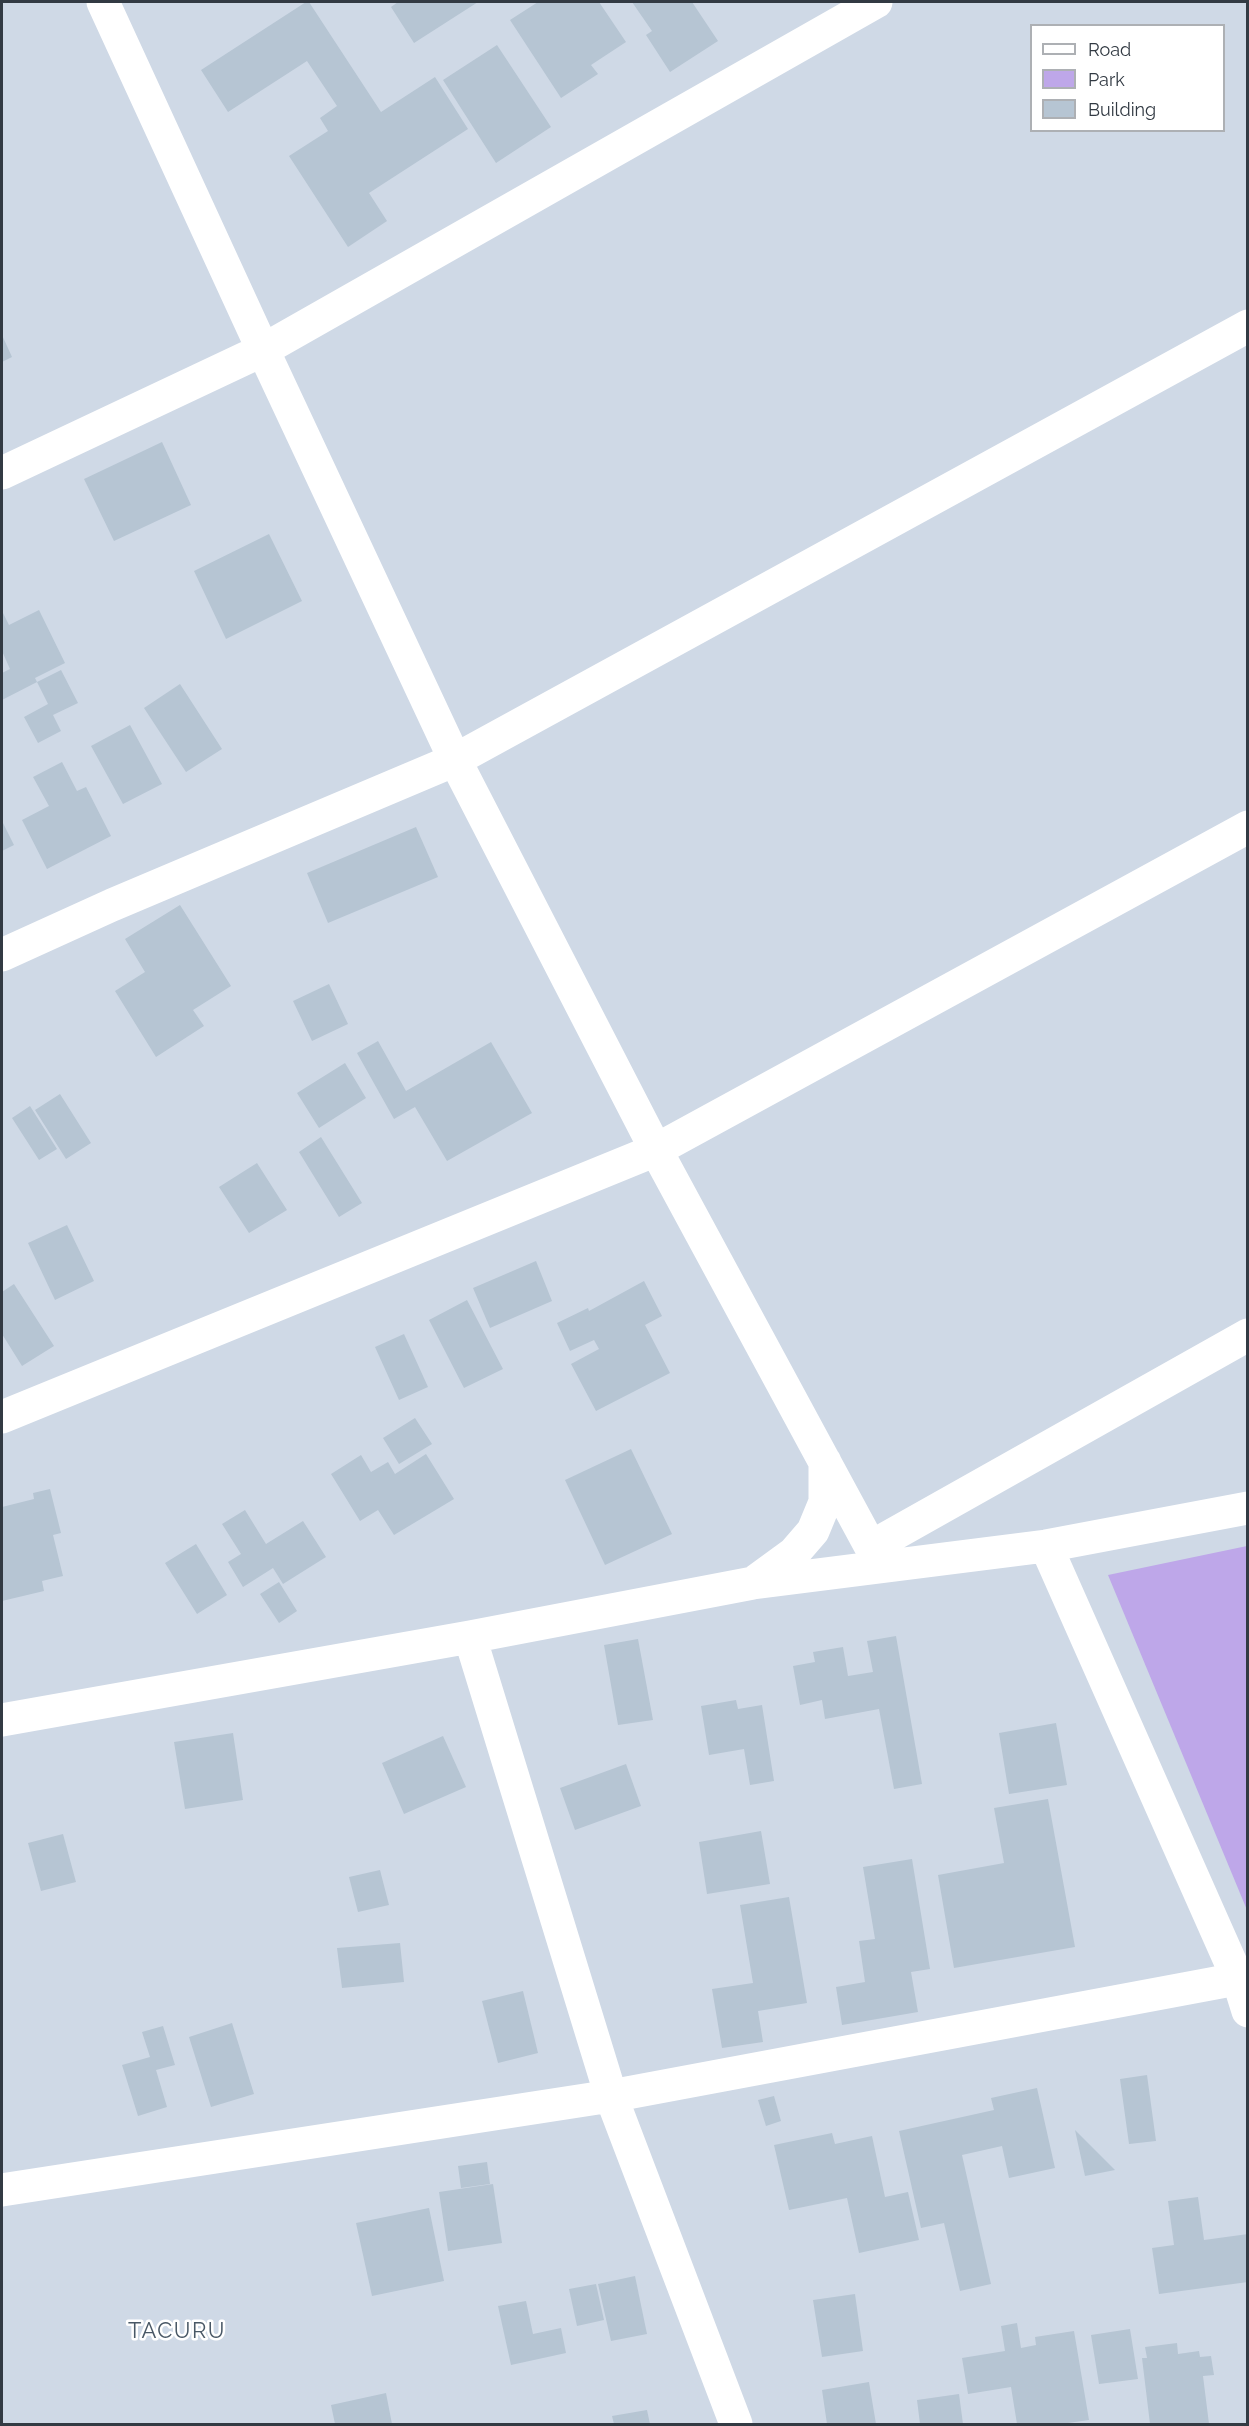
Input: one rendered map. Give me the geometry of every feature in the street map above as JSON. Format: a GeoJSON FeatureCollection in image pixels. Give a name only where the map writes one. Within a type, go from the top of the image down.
{"type":"FeatureCollection","features":[{"type":"Feature","properties":{"kind":"street"},"geometry":{"type":"LineString","coordinates":[[103,2],[455,760],[656,1150],[825,1458],[876,1556]]}},
{"type":"Feature","properties":{"kind":"street"},"geometry":{"type":"LineString","coordinates":[[2,473],[263,350],[876,2]]}},
{"type":"Feature","properties":{"kind":"street"},"geometry":{"type":"LineString","coordinates":[[2,955],[112,905],[455,760],[1248,326]]}},
{"type":"Feature","properties":{"kind":"street"},"geometry":{"type":"LineString","coordinates":[[2,1417],[656,1150],[1248,827]]}},
{"type":"Feature","properties":{"kind":"street"},"geometry":{"type":"LineString","coordinates":[[876,1556],[1248,1335]]}},
{"type":"Feature","properties":{"kind":"street"},"geometry":{"type":"LineString","coordinates":[[753,1583],[794,1553],[813,1530],[825,1502],[825,1458]]}},
{"type":"Feature","properties":{"kind":"street"},"geometry":{"type":"LineString","coordinates":[[2,1720],[470,1637],[753,1583],[876,1556],[1046,1546],[1248,1508]]}},
{"type":"Feature","properties":{"kind":"street"},"geometry":{"type":"LineString","coordinates":[[1046,1546],[1243,1978],[1248,2011]]}},
{"type":"Feature","properties":{"kind":"street"},"geometry":{"type":"LineString","coordinates":[[470,1637],[611,2096],[736,2424]]}},
{"type":"Feature","properties":{"kind":"street"},"geometry":{"type":"LineString","coordinates":[[2,2190],[611,2096],[1243,1978]]}},
{"type":"Feature","properties":{"kind":"shaded area"},"geometry":{"type":"Polygon","coordinates":[[[2,2],[1247,2],[1247,2424],[2,2424],[2,2]]]}},
{"type":"Feature","properties":{"kind":"green space"},"geometry":{"type":"Polygon","coordinates":[[[1248,1546],[1247,1910],[1108,1575],[1248,1546]]]}},
{"type":"Feature","properties":{"kind":"building"},"geometry":{"type":"Polygon","coordinates":[[[309,2],[381,112],[435,77],[468,129],[369,193],[387,221],[348,247],[289,156],[328,131],[320,118],[337,106],[307,61],[228,112],[201,70],[309,2]]]}},
{"type":"Feature","properties":{"kind":"building"},"geometry":{"type":"Polygon","coordinates":[[[398,2],[478,2],[414,43],[391,7],[398,2]]]}},
{"type":"Feature","properties":{"kind":"building"},"geometry":{"type":"Polygon","coordinates":[[[538,2],[599,2],[626,42],[591,65],[598,74],[561,98],[510,20],[538,2]]]}},
{"type":"Feature","properties":{"kind":"building"},"geometry":{"type":"Polygon","coordinates":[[[632,2],[692,2],[718,41],[670,72],[646,35],[652,31],[632,2]]]}},
{"type":"Feature","properties":{"kind":"building"},"geometry":{"type":"Polygon","coordinates":[[[497,45],[551,127],[496,163],[443,80],[497,45]]]}},
{"type":"Feature","properties":{"kind":"building"},"geometry":{"type":"Polygon","coordinates":[[[2,335],[12,357],[2,362],[2,335]]]}},
{"type":"Feature","properties":{"kind":"building"},"geometry":{"type":"Polygon","coordinates":[[[162,442],[191,505],[114,541],[84,479],[162,442]]]}},
{"type":"Feature","properties":{"kind":"building"},"geometry":{"type":"Polygon","coordinates":[[[269,534],[302,601],[226,639],[194,571],[269,534]]]}},
{"type":"Feature","properties":{"kind":"building"},"geometry":{"type":"Polygon","coordinates":[[[39,610],[65,663],[35,678],[37,682],[2,700],[2,673],[10,669],[2,651],[2,611],[9,625],[39,610]]]}},
{"type":"Feature","properties":{"kind":"building"},"geometry":{"type":"Polygon","coordinates":[[[61,670],[78,703],[53,715],[61,731],[38,743],[24,717],[48,704],[37,682],[61,670]]]}},
{"type":"Feature","properties":{"kind":"building"},"geometry":{"type":"Polygon","coordinates":[[[180,684],[222,749],[186,772],[144,708],[180,684]]]}},
{"type":"Feature","properties":{"kind":"building"},"geometry":{"type":"Polygon","coordinates":[[[130,725],[162,784],[123,804],[91,746],[130,725]]]}},
{"type":"Feature","properties":{"kind":"building"},"geometry":{"type":"Polygon","coordinates":[[[62,762],[77,791],[86,787],[111,836],[47,869],[22,820],[49,806],[33,777],[62,762]]]}},
{"type":"Feature","properties":{"kind":"building"},"geometry":{"type":"Polygon","coordinates":[[[2,821],[14,845],[2,851],[2,821]]]}},
{"type":"Feature","properties":{"kind":"building"},"geometry":{"type":"Polygon","coordinates":[[[416,827],[438,877],[328,923],[307,873],[416,827]]]}},
{"type":"Feature","properties":{"kind":"building"},"geometry":{"type":"Polygon","coordinates":[[[180,905],[231,986],[193,1010],[204,1026],[156,1057],[115,991],[145,972],[125,939],[180,905]]]}},
{"type":"Feature","properties":{"kind":"building"},"geometry":{"type":"Polygon","coordinates":[[[329,984],[348,1024],[312,1041],[293,1001],[329,984]]]}},
{"type":"Feature","properties":{"kind":"building"},"geometry":{"type":"Polygon","coordinates":[[[378,1041],[406,1091],[491,1042],[532,1113],[447,1161],[415,1107],[394,1119],[357,1053],[378,1041]]]}},
{"type":"Feature","properties":{"kind":"building"},"geometry":{"type":"Polygon","coordinates":[[[345,1063],[366,1098],[319,1128],[297,1093],[345,1063]]]}},
{"type":"Feature","properties":{"kind":"building"},"geometry":{"type":"Polygon","coordinates":[[[60,1094],[91,1143],[66,1159],[35,1110],[60,1094]]]}},
{"type":"Feature","properties":{"kind":"building"},"geometry":{"type":"Polygon","coordinates":[[[30,1106],[57,1149],[39,1160],[12,1118],[30,1106]]]}},
{"type":"Feature","properties":{"kind":"building"},"geometry":{"type":"Polygon","coordinates":[[[321,1137],[362,1203],[339,1217],[299,1152],[321,1137]]]}},
{"type":"Feature","properties":{"kind":"building"},"geometry":{"type":"Polygon","coordinates":[[[257,1163],[287,1210],[249,1233],[219,1187],[257,1163]]]}},
{"type":"Feature","properties":{"kind":"building"},"geometry":{"type":"Polygon","coordinates":[[[67,1225],[94,1281],[55,1300],[28,1243],[67,1225]]]}},
{"type":"Feature","properties":{"kind":"building"},"geometry":{"type":"Polygon","coordinates":[[[536,1261],[552,1301],[490,1328],[473,1288],[536,1261]]]}},
{"type":"Feature","properties":{"kind":"building"},"geometry":{"type":"Polygon","coordinates":[[[644,1281],[662,1316],[645,1325],[670,1373],[596,1411],[571,1364],[599,1349],[594,1340],[570,1351],[557,1323],[588,1308],[589,1311],[644,1281]]]}},
{"type":"Feature","properties":{"kind":"building"},"geometry":{"type":"Polygon","coordinates":[[[14,1284],[54,1346],[22,1366],[2,1334],[2,1292],[14,1284]]]}},
{"type":"Feature","properties":{"kind":"building"},"geometry":{"type":"Polygon","coordinates":[[[467,1300],[503,1369],[464,1388],[429,1320],[467,1300]]]}},
{"type":"Feature","properties":{"kind":"building"},"geometry":{"type":"Polygon","coordinates":[[[404,1334],[428,1387],[399,1400],[375,1347],[404,1334]]]}},
{"type":"Feature","properties":{"kind":"building"},"geometry":{"type":"Polygon","coordinates":[[[415,1418],[432,1444],[399,1464],[383,1438],[415,1418]]]}},
{"type":"Feature","properties":{"kind":"building"},"geometry":{"type":"Polygon","coordinates":[[[631,1449],[672,1534],[605,1565],[565,1480],[631,1449]]]}},
{"type":"Feature","properties":{"kind":"building"},"geometry":{"type":"Polygon","coordinates":[[[426,1454],[454,1499],[394,1535],[378,1510],[360,1521],[331,1474],[361,1455],[371,1472],[388,1462],[395,1474],[426,1454]]]}},
{"type":"Feature","properties":{"kind":"building"},"geometry":{"type":"Polygon","coordinates":[[[50,1489],[61,1533],[53,1535],[63,1576],[42,1581],[44,1591],[2,1601],[2,1507],[34,1499],[33,1493],[50,1489]]]}},
{"type":"Feature","properties":{"kind":"building"},"geometry":{"type":"Polygon","coordinates":[[[245,1510],[266,1544],[303,1521],[326,1557],[283,1584],[273,1568],[243,1587],[228,1562],[241,1554],[222,1524],[245,1510]]]}},
{"type":"Feature","properties":{"kind":"building"},"geometry":{"type":"Polygon","coordinates":[[[196,1544],[227,1595],[197,1614],[165,1563],[196,1544]]]}},
{"type":"Feature","properties":{"kind":"building"},"geometry":{"type":"Polygon","coordinates":[[[279,1582],[297,1611],[279,1623],[260,1594],[279,1582]]]}},
{"type":"Feature","properties":{"kind":"building"},"geometry":{"type":"Polygon","coordinates":[[[896,1636],[922,1784],[894,1789],[879,1709],[825,1719],[822,1700],[800,1705],[793,1666],[815,1662],[813,1652],[843,1647],[848,1676],[873,1672],[867,1641],[896,1636]]]}},
{"type":"Feature","properties":{"kind":"building"},"geometry":{"type":"Polygon","coordinates":[[[638,1639],[653,1720],[618,1725],[604,1645],[638,1639]]]}},
{"type":"Feature","properties":{"kind":"building"},"geometry":{"type":"Polygon","coordinates":[[[736,1700],[738,1709],[762,1705],[774,1781],[750,1785],[744,1749],[709,1755],[701,1706],[736,1700]]]}},
{"type":"Feature","properties":{"kind":"building"},"geometry":{"type":"Polygon","coordinates":[[[1056,1723],[1067,1785],[1009,1794],[999,1733],[1056,1723]]]}},
{"type":"Feature","properties":{"kind":"building"},"geometry":{"type":"Polygon","coordinates":[[[233,1733],[243,1800],[185,1809],[174,1742],[233,1733]]]}},
{"type":"Feature","properties":{"kind":"building"},"geometry":{"type":"Polygon","coordinates":[[[443,1736],[466,1787],[404,1814],[382,1763],[443,1736]]]}},
{"type":"Feature","properties":{"kind":"building"},"geometry":{"type":"Polygon","coordinates":[[[626,1764],[641,1806],[575,1830],[560,1788],[626,1764]]]}},
{"type":"Feature","properties":{"kind":"building"},"geometry":{"type":"Polygon","coordinates":[[[1048,1799],[1075,1947],[954,1968],[938,1875],[1004,1863],[994,1808],[1048,1799]]]}},
{"type":"Feature","properties":{"kind":"building"},"geometry":{"type":"Polygon","coordinates":[[[761,1831],[770,1884],[707,1894],[699,1842],[761,1831]]]}},
{"type":"Feature","properties":{"kind":"building"},"geometry":{"type":"Polygon","coordinates":[[[63,1834],[76,1882],[41,1891],[28,1843],[63,1834]]]}},
{"type":"Feature","properties":{"kind":"building"},"geometry":{"type":"Polygon","coordinates":[[[912,1859],[930,1969],[911,1972],[918,2012],[842,2025],[836,1987],[865,1982],[859,1941],[875,1939],[863,1867],[912,1859]]]}},
{"type":"Feature","properties":{"kind":"building"},"geometry":{"type":"Polygon","coordinates":[[[380,1870],[389,1905],[358,1912],[349,1877],[380,1870]]]}},
{"type":"Feature","properties":{"kind":"building"},"geometry":{"type":"Polygon","coordinates":[[[789,1897],[807,2003],[758,2011],[763,2042],[722,2048],[712,1989],[753,1983],[740,1905],[789,1897]]]}},
{"type":"Feature","properties":{"kind":"building"},"geometry":{"type":"Polygon","coordinates":[[[400,1943],[404,1982],[342,1988],[337,1948],[400,1943]]]}},
{"type":"Feature","properties":{"kind":"building"},"geometry":{"type":"Polygon","coordinates":[[[523,1991],[538,2053],[498,2063],[482,2001],[523,1991]]]}},
{"type":"Feature","properties":{"kind":"building"},"geometry":{"type":"Polygon","coordinates":[[[232,2023],[254,2094],[211,2107],[189,2037],[232,2023]]]}},
{"type":"Feature","properties":{"kind":"building"},"geometry":{"type":"Polygon","coordinates":[[[163,2026],[175,2065],[156,2070],[167,2107],[138,2116],[122,2065],[150,2057],[142,2032],[163,2026]]]}},
{"type":"Feature","properties":{"kind":"building"},"geometry":{"type":"Polygon","coordinates":[[[1147,2075],[1156,2141],[1129,2144],[1120,2079],[1147,2075]]]}},
{"type":"Feature","properties":{"kind":"building"},"geometry":{"type":"Polygon","coordinates":[[[1037,2088],[1055,2168],[1009,2178],[1002,2146],[962,2155],[991,2284],[960,2291],[944,2223],[921,2228],[899,2131],[994,2110],[991,2098],[1037,2088]]]}},
{"type":"Feature","properties":{"kind":"building"},"geometry":{"type":"Polygon","coordinates":[[[774,2096],[781,2121],[766,2126],[758,2100],[774,2096]]]}},
{"type":"Feature","properties":{"kind":"building"},"geometry":{"type":"Polygon","coordinates":[[[1075,2130],[1115,2170],[1085,2176],[1075,2130]]]}},
{"type":"Feature","properties":{"kind":"building"},"geometry":{"type":"Polygon","coordinates":[[[832,2133],[835,2144],[872,2136],[885,2197],[908,2192],[919,2240],[859,2253],[847,2198],[789,2210],[774,2145],[832,2133]]]}},
{"type":"Feature","properties":{"kind":"building"},"geometry":{"type":"Polygon","coordinates":[[[487,2162],[490,2184],[461,2188],[458,2166],[487,2162]]]}},
{"type":"Feature","properties":{"kind":"building"},"geometry":{"type":"Polygon","coordinates":[[[493,2184],[502,2243],[448,2251],[439,2192],[493,2184]]]}},
{"type":"Feature","properties":{"kind":"building"},"geometry":{"type":"Polygon","coordinates":[[[1198,2197],[1204,2240],[1248,2234],[1248,2282],[1159,2294],[1152,2248],[1174,2245],[1168,2201],[1198,2197]]]}},
{"type":"Feature","properties":{"kind":"building"},"geometry":{"type":"Polygon","coordinates":[[[429,2208],[444,2281],[372,2296],[356,2223],[429,2208]]]}},
{"type":"Feature","properties":{"kind":"building"},"geometry":{"type":"Polygon","coordinates":[[[635,2276],[647,2334],[611,2341],[598,2284],[635,2276]]]}},
{"type":"Feature","properties":{"kind":"building"},"geometry":{"type":"Polygon","coordinates":[[[596,2284],[604,2320],[577,2326],[569,2289],[596,2284]]]}},
{"type":"Feature","properties":{"kind":"building"},"geometry":{"type":"Polygon","coordinates":[[[855,2294],[863,2351],[822,2357],[813,2300],[855,2294]]]}},
{"type":"Feature","properties":{"kind":"building"},"geometry":{"type":"Polygon","coordinates":[[[526,2301],[533,2334],[561,2328],[566,2353],[511,2365],[498,2306],[526,2301]]]}},
{"type":"Feature","properties":{"kind":"building"},"geometry":{"type":"Polygon","coordinates":[[[1017,2323],[1021,2348],[1036,2345],[1035,2337],[1074,2331],[1089,2420],[1061,2424],[1017,2424],[1011,2387],[968,2394],[962,2358],[1005,2351],[1001,2326],[1017,2323]]]}},
{"type":"Feature","properties":{"kind":"building"},"geometry":{"type":"Polygon","coordinates":[[[1130,2329],[1138,2379],[1099,2384],[1091,2335],[1130,2329]]]}},
{"type":"Feature","properties":{"kind":"building"},"geometry":{"type":"Polygon","coordinates":[[[1177,2343],[1178,2354],[1199,2351],[1200,2357],[1211,2356],[1214,2375],[1203,2376],[1209,2424],[1150,2424],[1142,2358],[1147,2358],[1145,2347],[1177,2343]]]}},
{"type":"Feature","properties":{"kind":"building"},"geometry":{"type":"Polygon","coordinates":[[[869,2382],[876,2424],[827,2424],[822,2390],[869,2382]]]}},
{"type":"Feature","properties":{"kind":"building"},"geometry":{"type":"Polygon","coordinates":[[[386,2393],[392,2424],[335,2424],[331,2405],[386,2393]]]}},
{"type":"Feature","properties":{"kind":"building"},"geometry":{"type":"Polygon","coordinates":[[[959,2394],[963,2424],[920,2424],[917,2400],[959,2394]]]}},
{"type":"Feature","properties":{"kind":"building"},"geometry":{"type":"Polygon","coordinates":[[[647,2410],[650,2424],[614,2424],[612,2416],[647,2410]]]}},
{"type":"Feature","properties":{"kind":"district","name":"TACURU"},"geometry":{"type":"Point","coordinates":[177,2331]}}]}
